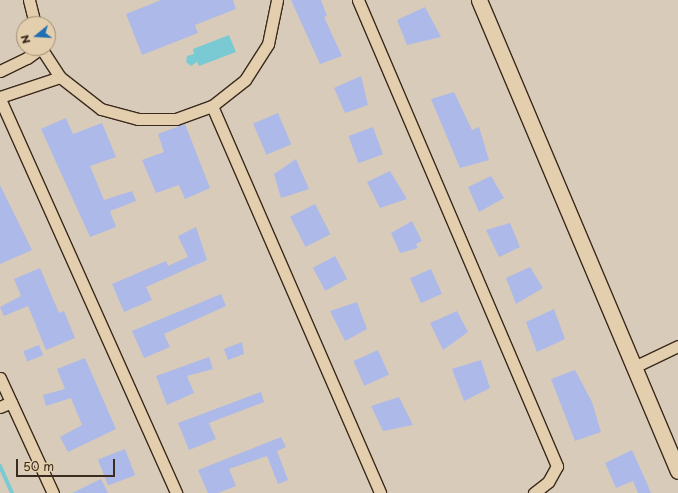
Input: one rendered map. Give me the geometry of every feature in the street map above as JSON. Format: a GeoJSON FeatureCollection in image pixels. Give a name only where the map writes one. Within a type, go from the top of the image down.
{"type":"FeatureCollection","features":[{"type":"Feature","properties":{"kind":"street"},"geometry":{"type":"LineString","coordinates":[[29,0],[33,16]]}},
{"type":"Feature","properties":{"kind":"street"},"geometry":{"type":"LineString","coordinates":[[46,56],[60,77],[101,109],[138,119],[176,119],[212,106],[245,80],[268,44],[277,0]]}},
{"type":"Feature","properties":{"kind":"street"},"geometry":{"type":"LineString","coordinates":[[358,0],[557,466],[548,482],[534,493]]}},
{"type":"Feature","properties":{"kind":"street"},"geometry":{"type":"LineString","coordinates":[[479,0],[678,471]]}},
{"type":"Feature","properties":{"kind":"street"},"geometry":{"type":"LineString","coordinates":[[0,71],[30,56]]}},
{"type":"Feature","properties":{"kind":"street"},"geometry":{"type":"LineString","coordinates":[[60,77],[0,98],[176,493]]}},
{"type":"Feature","properties":{"kind":"street"},"geometry":{"type":"LineString","coordinates":[[212,106],[380,493]]}},
{"type":"Feature","properties":{"kind":"street"},"geometry":{"type":"LineString","coordinates":[[634,367],[678,346]]}},
{"type":"Feature","properties":{"kind":"street"},"geometry":{"type":"LineString","coordinates":[[0,378],[53,493]]}},
{"type":"Feature","properties":{"kind":"street"},"geometry":{"type":"LineString","coordinates":[[0,407],[10,402]]}},
{"type":"Feature","properties":{"kind":"water"},"geometry":{"type":"Polygon","coordinates":[[[229,35],[236,52],[199,66],[197,62],[191,66],[186,62],[187,56],[194,54],[193,49],[229,35]]]}},
{"type":"Feature","properties":{"kind":"building"},"geometry":{"type":"Polygon","coordinates":[[[161,0],[233,0],[236,9],[195,25],[198,33],[142,55],[126,14],[161,0]]]}},
{"type":"Feature","properties":{"kind":"building"},"geometry":{"type":"Polygon","coordinates":[[[291,0],[321,0],[327,16],[324,17],[342,56],[320,64],[291,0]]]}},
{"type":"Feature","properties":{"kind":"building"},"geometry":{"type":"Polygon","coordinates":[[[425,7],[441,37],[407,45],[397,20],[425,7]]]}},
{"type":"Feature","properties":{"kind":"building"},"geometry":{"type":"Polygon","coordinates":[[[361,76],[368,105],[345,113],[334,88],[361,76]]]}},
{"type":"Feature","properties":{"kind":"building"},"geometry":{"type":"Polygon","coordinates":[[[454,92],[472,130],[479,127],[489,160],[460,168],[431,99],[454,92]]]}},
{"type":"Feature","properties":{"kind":"building"},"geometry":{"type":"Polygon","coordinates":[[[278,113],[291,144],[266,155],[253,124],[278,113]]]}},
{"type":"Feature","properties":{"kind":"building"},"geometry":{"type":"Polygon","coordinates":[[[66,118],[73,134],[102,123],[116,157],[90,166],[104,200],[132,191],[136,201],[110,211],[116,227],[90,237],[41,129],[66,118]]]}},
{"type":"Feature","properties":{"kind":"building"},"geometry":{"type":"Polygon","coordinates":[[[185,124],[210,188],[185,199],[179,185],[156,193],[142,160],[164,152],[158,134],[185,124]]]}},
{"type":"Feature","properties":{"kind":"building"},"geometry":{"type":"Polygon","coordinates":[[[373,127],[383,154],[358,163],[349,136],[373,127]]]}},
{"type":"Feature","properties":{"kind":"building"},"geometry":{"type":"Polygon","coordinates":[[[296,159],[309,189],[281,198],[274,174],[296,159]]]}},
{"type":"Feature","properties":{"kind":"building"},"geometry":{"type":"Polygon","coordinates":[[[390,171],[407,199],[380,208],[367,182],[390,171]]]}},
{"type":"Feature","properties":{"kind":"building"},"geometry":{"type":"Polygon","coordinates":[[[491,176],[504,198],[479,212],[468,187],[491,176]]]}},
{"type":"Feature","properties":{"kind":"building"},"geometry":{"type":"Polygon","coordinates":[[[0,185],[32,250],[0,264],[0,185]]]}},
{"type":"Feature","properties":{"kind":"building"},"geometry":{"type":"Polygon","coordinates":[[[315,204],[330,234],[305,247],[290,217],[315,204]]]}},
{"type":"Feature","properties":{"kind":"building"},"geometry":{"type":"Polygon","coordinates":[[[412,221],[422,241],[416,244],[418,248],[400,253],[391,233],[412,221]]]}},
{"type":"Feature","properties":{"kind":"building"},"geometry":{"type":"Polygon","coordinates":[[[510,223],[520,247],[499,257],[486,230],[510,223]]]}},
{"type":"Feature","properties":{"kind":"building"},"geometry":{"type":"Polygon","coordinates":[[[196,227],[207,260],[146,287],[152,300],[124,312],[112,284],[166,261],[168,266],[188,257],[178,236],[196,227]]]}},
{"type":"Feature","properties":{"kind":"building"},"geometry":{"type":"Polygon","coordinates":[[[335,256],[347,279],[325,291],[313,268],[335,256]]]}},
{"type":"Feature","properties":{"kind":"building"},"geometry":{"type":"Polygon","coordinates":[[[530,267],[543,288],[516,304],[506,278],[530,267]]]}},
{"type":"Feature","properties":{"kind":"building"},"geometry":{"type":"Polygon","coordinates":[[[40,268],[59,313],[64,311],[75,338],[46,350],[28,306],[4,316],[0,307],[21,296],[14,279],[40,268]]]}},
{"type":"Feature","properties":{"kind":"building"},"geometry":{"type":"Polygon","coordinates":[[[431,269],[442,294],[421,303],[410,278],[431,269]]]}},
{"type":"Feature","properties":{"kind":"building"},"geometry":{"type":"Polygon","coordinates":[[[221,294],[226,306],[164,334],[170,347],[144,358],[132,331],[221,294]]]}},
{"type":"Feature","properties":{"kind":"building"},"geometry":{"type":"Polygon","coordinates":[[[357,302],[367,329],[345,341],[330,311],[357,302]]]}},
{"type":"Feature","properties":{"kind":"building"},"geometry":{"type":"Polygon","coordinates":[[[554,309],[565,339],[537,352],[526,322],[554,309]]]}},
{"type":"Feature","properties":{"kind":"building"},"geometry":{"type":"Polygon","coordinates":[[[457,311],[468,332],[443,350],[430,323],[457,311]]]}},
{"type":"Feature","properties":{"kind":"building"},"geometry":{"type":"Polygon","coordinates":[[[242,342],[244,354],[228,360],[224,349],[242,342]]]}},
{"type":"Feature","properties":{"kind":"building"},"geometry":{"type":"Polygon","coordinates":[[[39,345],[43,355],[27,362],[23,351],[39,345]]]}},
{"type":"Feature","properties":{"kind":"building"},"geometry":{"type":"Polygon","coordinates":[[[378,350],[389,375],[364,386],[353,361],[378,350]]]}},
{"type":"Feature","properties":{"kind":"building"},"geometry":{"type":"Polygon","coordinates":[[[209,357],[213,369],[187,376],[194,393],[167,405],[156,376],[209,357]]]}},
{"type":"Feature","properties":{"kind":"building"},"geometry":{"type":"Polygon","coordinates":[[[85,358],[116,429],[68,452],[60,437],[82,425],[71,398],[46,406],[43,395],[65,389],[57,369],[85,358]]]}},
{"type":"Feature","properties":{"kind":"building"},"geometry":{"type":"Polygon","coordinates":[[[481,360],[490,388],[464,401],[452,369],[481,360]]]}},
{"type":"Feature","properties":{"kind":"building"},"geometry":{"type":"Polygon","coordinates":[[[575,370],[592,402],[601,432],[575,441],[551,379],[575,370]]]}},
{"type":"Feature","properties":{"kind":"building"},"geometry":{"type":"Polygon","coordinates":[[[261,392],[264,402],[209,423],[216,439],[189,450],[178,423],[261,392]]]}},
{"type":"Feature","properties":{"kind":"building"},"geometry":{"type":"Polygon","coordinates":[[[399,397],[413,425],[383,431],[371,406],[399,397]]]}},
{"type":"Feature","properties":{"kind":"building"},"geometry":{"type":"Polygon","coordinates":[[[281,437],[286,447],[277,451],[288,480],[278,484],[267,456],[229,469],[236,486],[218,493],[208,493],[198,470],[281,437]]]}},
{"type":"Feature","properties":{"kind":"building"},"geometry":{"type":"Polygon","coordinates":[[[125,449],[135,475],[108,486],[98,459],[125,449]]]}},
{"type":"Feature","properties":{"kind":"building"},"geometry":{"type":"Polygon","coordinates":[[[632,450],[651,493],[638,493],[633,481],[616,488],[605,463],[632,450]]]}},
{"type":"Feature","properties":{"kind":"building"},"geometry":{"type":"Polygon","coordinates":[[[101,479],[108,493],[72,493],[101,479]]]}},
{"type":"Feature","properties":{"kind":"waterway"},"geometry":{"type":"LineString","coordinates":[[0,466],[12,493]]}}]}
